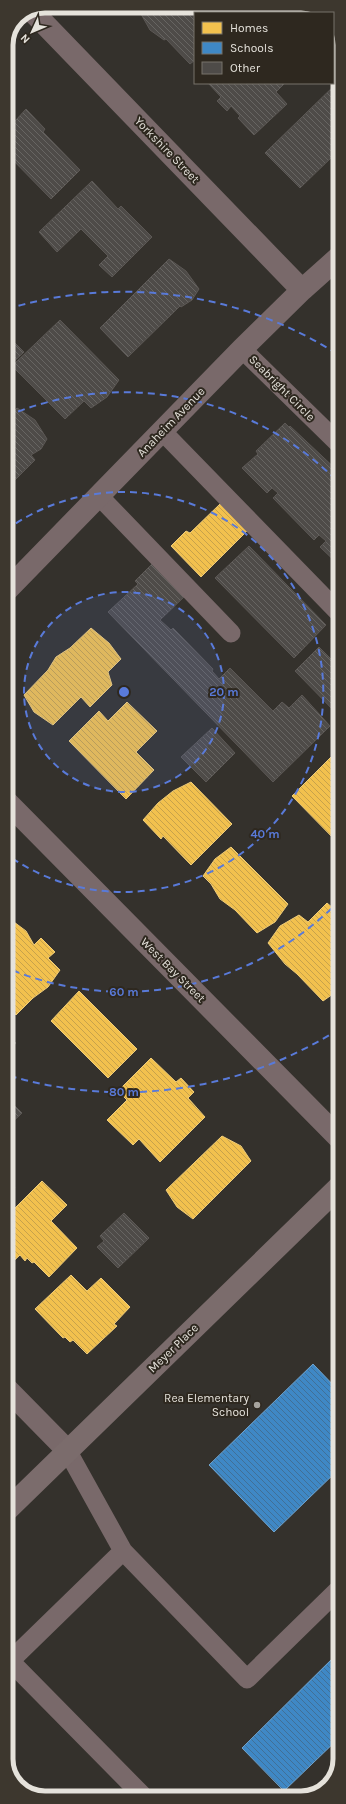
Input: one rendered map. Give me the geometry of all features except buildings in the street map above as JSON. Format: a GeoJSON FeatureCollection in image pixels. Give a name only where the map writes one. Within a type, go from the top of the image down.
{"type":"FeatureCollection","features":[{"type":"Feature","properties":{"kind":"street","name":"Yorkshire Street"},"geometry":{"type":"LineString","coordinates":[[35,15],[302,290]]}},
{"type":"Feature","properties":{"kind":"street","name":"Anaheim Avenue"},"geometry":{"type":"LineString","coordinates":[[13,584],[242,349],[302,290],[333,262]]}},
{"type":"Feature","properties":{"kind":"street","name":"West Bay Street"},"geometry":{"type":"LineString","coordinates":[[13,808],[333,1132]]}},
{"type":"Feature","properties":{"kind":"street","name":"Meyer Place"},"geometry":{"type":"LineString","coordinates":[[13,1504],[333,1193]]}},
{"type":"Feature","properties":{"kind":"street"},"geometry":{"type":"LineString","coordinates":[[13,1395],[67,1450]]}},
{"type":"Feature","properties":{"kind":"lane","name":"Seabright Circle"},"geometry":{"type":"LineString","coordinates":[[242,349],[333,438]]}},
{"type":"Feature","properties":{"kind":"lane"},"geometry":{"type":"LineString","coordinates":[[162,431],[333,607]]}},
{"type":"Feature","properties":{"kind":"lane"},"geometry":{"type":"LineString","coordinates":[[99,496],[231,633]]}},
{"type":"Feature","properties":{"kind":"lane"},"geometry":{"type":"LineString","coordinates":[[67,1450],[123,1551],[248,1679],[333,1595]]}},
{"type":"Feature","properties":{"kind":"lane"},"geometry":{"type":"LineString","coordinates":[[13,1658],[123,1551]]}},
{"type":"Feature","properties":{"kind":"lane"},"geometry":{"type":"LineString","coordinates":[[13,1668],[138,1791]]}},
{"type":"Feature","properties":{"kind":"place","name":"Rea Elementary School"},"geometry":{"type":"Point","coordinates":[257,1405]}}]}
